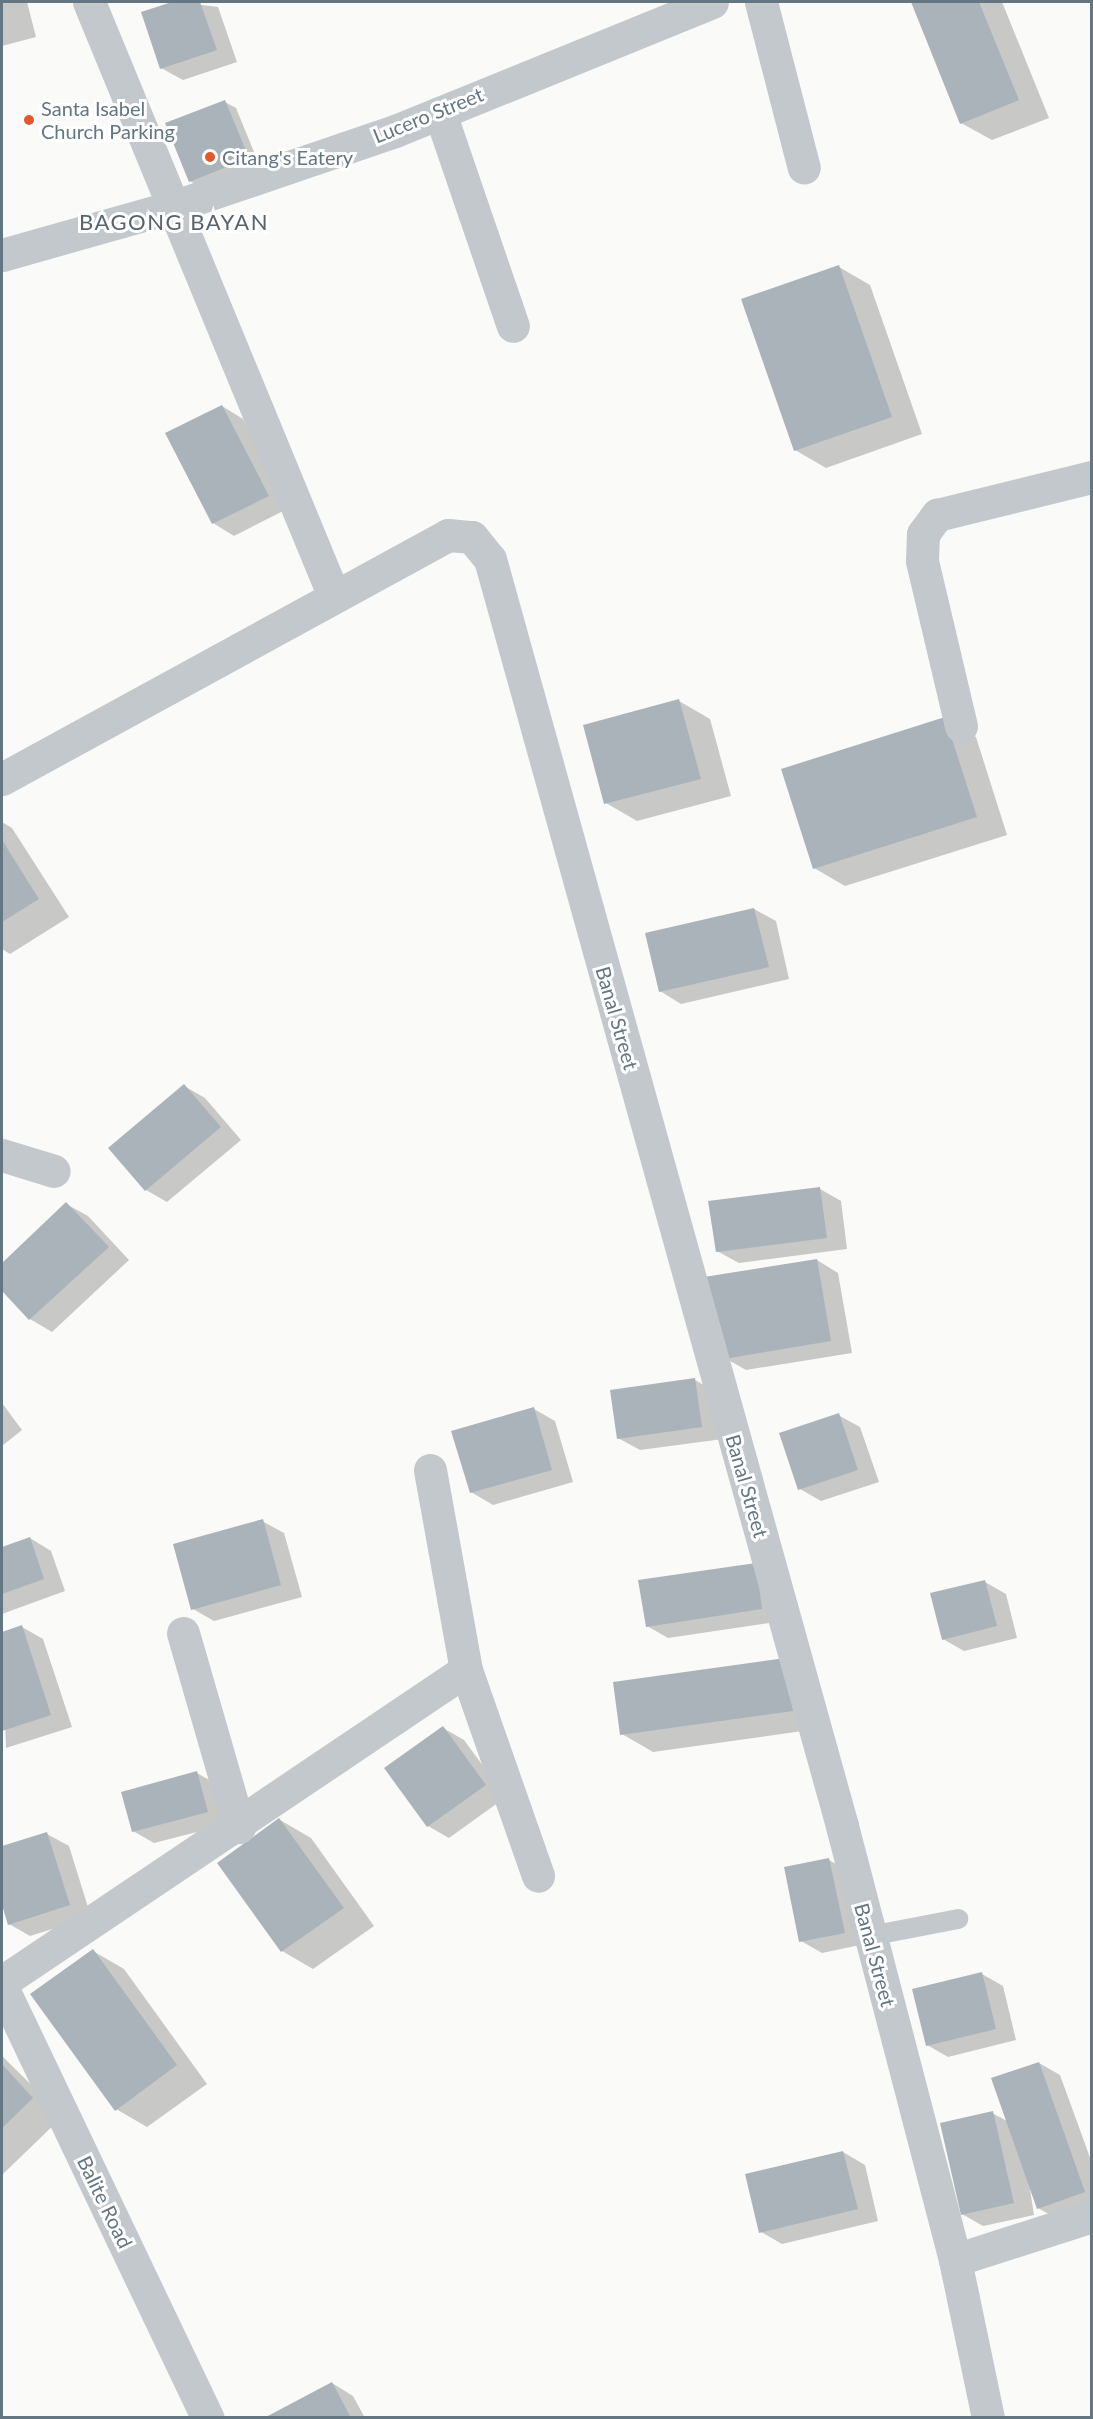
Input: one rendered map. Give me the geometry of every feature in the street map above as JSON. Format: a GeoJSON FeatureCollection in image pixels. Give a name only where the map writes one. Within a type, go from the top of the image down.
{"type":"FeatureCollection","features":[{"type":"Feature","properties":{"kind":"street"},"geometry":{"type":"LineString","coordinates":[[2,779],[333,594],[89,2]]}},
{"type":"Feature","properties":{"kind":"street","name":"Lucero Street"},"geometry":{"type":"LineString","coordinates":[[2,255],[172,207],[440,113],[712,2]]}},
{"type":"Feature","properties":{"kind":"street"},"geometry":{"type":"LineString","coordinates":[[761,2],[804,168]]}},
{"type":"Feature","properties":{"kind":"street"},"geometry":{"type":"LineString","coordinates":[[440,113],[513,326]]}},
{"type":"Feature","properties":{"kind":"street"},"geometry":{"type":"LineString","coordinates":[[961,726],[922,561],[922,534],[938,515],[1092,477]]}},
{"type":"Feature","properties":{"kind":"street","name":"Banal Street"},"geometry":{"type":"LineString","coordinates":[[333,594],[448,535],[472,537],[490,560],[870,1936],[955,2260],[988,2418]]}},
{"type":"Feature","properties":{"kind":"street"},"geometry":{"type":"LineString","coordinates":[[2,1155],[54,1171]]}},
{"type":"Feature","properties":{"kind":"street"},"geometry":{"type":"LineString","coordinates":[[430,1470],[466,1670],[538,1876]]}},
{"type":"Feature","properties":{"kind":"street"},"geometry":{"type":"LineString","coordinates":[[183,1633],[239,1827]]}},
{"type":"Feature","properties":{"kind":"street"},"geometry":{"type":"LineString","coordinates":[[2,1984],[239,1827],[466,1670]]}},
{"type":"Feature","properties":{"kind":"street","name":"Balite Road"},"geometry":{"type":"LineString","coordinates":[[2,1984],[208,2418]]}},
{"type":"Feature","properties":{"kind":"street"},"geometry":{"type":"LineString","coordinates":[[955,2260],[1092,2216]]}},
{"type":"Feature","properties":{"kind":"lane"},"geometry":{"type":"LineString","coordinates":[[870,1936],[958,1919]]}},
{"type":"Feature","properties":{"kind":"building"},"geometry":{"type":"Polygon","coordinates":[[[172,2],[200,2],[217,50],[160,69],[141,12],[172,2]]]}},
{"type":"Feature","properties":{"kind":"building"},"geometry":{"type":"Polygon","coordinates":[[[911,2],[979,2],[1019,100],[960,124],[911,2]]]}},
{"type":"Feature","properties":{"kind":"building"},"geometry":{"type":"Polygon","coordinates":[[[225,100],[249,158],[189,182],[165,123],[225,100]]]}},
{"type":"Feature","properties":{"kind":"building"},"geometry":{"type":"Polygon","coordinates":[[[839,265],[892,417],[794,451],[741,299],[839,265]]]}},
{"type":"Feature","properties":{"kind":"building"},"geometry":{"type":"Polygon","coordinates":[[[222,405],[269,496],[212,524],[165,433],[222,405]]]}},
{"type":"Feature","properties":{"kind":"building"},"geometry":{"type":"Polygon","coordinates":[[[679,699],[701,779],[604,804],[583,725],[679,699]]]}},
{"type":"Feature","properties":{"kind":"building"},"geometry":{"type":"Polygon","coordinates":[[[945,717],[977,817],[813,869],[781,769],[945,717]]]}},
{"type":"Feature","properties":{"kind":"building"},"geometry":{"type":"Polygon","coordinates":[[[2,840],[39,899],[2,922],[2,840]]]}},
{"type":"Feature","properties":{"kind":"building"},"geometry":{"type":"Polygon","coordinates":[[[754,908],[769,967],[659,992],[645,933],[754,908]]]}},
{"type":"Feature","properties":{"kind":"building"},"geometry":{"type":"Polygon","coordinates":[[[184,1084],[221,1127],[145,1191],[108,1148],[184,1084]]]}},
{"type":"Feature","properties":{"kind":"building"},"geometry":{"type":"Polygon","coordinates":[[[820,1187],[827,1238],[716,1252],[708,1201],[820,1187]]]}},
{"type":"Feature","properties":{"kind":"building"},"geometry":{"type":"Polygon","coordinates":[[[66,1202],[109,1247],[29,1320],[2,1291],[2,1263],[66,1202]]]}},
{"type":"Feature","properties":{"kind":"building"},"geometry":{"type":"Polygon","coordinates":[[[817,1259],[831,1341],[724,1359],[704,1277],[817,1259]]]}},
{"type":"Feature","properties":{"kind":"building"},"geometry":{"type":"Polygon","coordinates":[[[695,1378],[702,1427],[617,1439],[610,1390],[695,1378]]]}},
{"type":"Feature","properties":{"kind":"building"},"geometry":{"type":"Polygon","coordinates":[[[534,1407],[552,1470],[470,1493],[451,1431],[534,1407]]]}},
{"type":"Feature","properties":{"kind":"building"},"geometry":{"type":"Polygon","coordinates":[[[839,1413],[858,1470],[798,1490],[779,1433],[839,1413]]]}},
{"type":"Feature","properties":{"kind":"building"},"geometry":{"type":"Polygon","coordinates":[[[263,1519],[281,1585],[191,1610],[173,1544],[263,1519]]]}},
{"type":"Feature","properties":{"kind":"building"},"geometry":{"type":"Polygon","coordinates":[[[30,1537],[44,1579],[2,1594],[2,1547],[30,1537]]]}},
{"type":"Feature","properties":{"kind":"building"},"geometry":{"type":"Polygon","coordinates":[[[756,1563],[762,1609],[646,1627],[638,1580],[756,1563]]]}},
{"type":"Feature","properties":{"kind":"building"},"geometry":{"type":"Polygon","coordinates":[[[985,1580],[997,1626],[942,1640],[930,1593],[985,1580]]]}},
{"type":"Feature","properties":{"kind":"building"},"geometry":{"type":"Polygon","coordinates":[[[22,1625],[51,1715],[2,1731],[2,1632],[22,1625]]]}},
{"type":"Feature","properties":{"kind":"building"},"geometry":{"type":"Polygon","coordinates":[[[785,1658],[793,1711],[620,1735],[613,1682],[785,1658]]]}},
{"type":"Feature","properties":{"kind":"building"},"geometry":{"type":"Polygon","coordinates":[[[443,1726],[486,1785],[427,1827],[384,1768],[443,1726]]]}},
{"type":"Feature","properties":{"kind":"building"},"geometry":{"type":"Polygon","coordinates":[[[197,1771],[208,1812],[132,1832],[121,1792],[197,1771]]]}},
{"type":"Feature","properties":{"kind":"building"},"geometry":{"type":"Polygon","coordinates":[[[279,1818],[344,1908],[281,1952],[217,1863],[279,1818]]]}},
{"type":"Feature","properties":{"kind":"building"},"geometry":{"type":"Polygon","coordinates":[[[47,1832],[70,1905],[8,1925],[2,1905],[2,1846],[47,1832]]]}},
{"type":"Feature","properties":{"kind":"building"},"geometry":{"type":"Polygon","coordinates":[[[829,1858],[845,1933],[799,1942],[784,1867],[829,1858]]]}},
{"type":"Feature","properties":{"kind":"building"},"geometry":{"type":"Polygon","coordinates":[[[93,1949],[177,2065],[115,2111],[30,1994],[93,1949]]]}},
{"type":"Feature","properties":{"kind":"building"},"geometry":{"type":"Polygon","coordinates":[[[982,1972],[996,2029],[926,2046],[912,1989],[982,1972]]]}},
{"type":"Feature","properties":{"kind":"building"},"geometry":{"type":"Polygon","coordinates":[[[1039,2062],[1085,2192],[1037,2209],[991,2078],[1039,2062]]]}},
{"type":"Feature","properties":{"kind":"building"},"geometry":{"type":"Polygon","coordinates":[[[2,2064],[33,2098],[2,2128],[2,2064]]]}},
{"type":"Feature","properties":{"kind":"building"},"geometry":{"type":"Polygon","coordinates":[[[993,2111],[1014,2203],[961,2215],[940,2123],[993,2111]]]}},
{"type":"Feature","properties":{"kind":"building"},"geometry":{"type":"Polygon","coordinates":[[[843,2151],[858,2209],[759,2233],[745,2174],[843,2151]]]}},
{"type":"Feature","properties":{"kind":"building"},"geometry":{"type":"Polygon","coordinates":[[[332,2382],[351,2418],[264,2418],[332,2382]]]}},
{"type":"Feature","properties":{"kind":"place","name":"Santa Isabel Church Parking"},"geometry":{"type":"Point","coordinates":[29,120]}},
{"type":"Feature","properties":{"kind":"place","name":"Citang's Eatery"},"geometry":{"type":"Point","coordinates":[210,157]}},
{"type":"Feature","properties":{"kind":"district","name":"BAGONG BAYAN"},"geometry":{"type":"Point","coordinates":[174,222]}}]}
